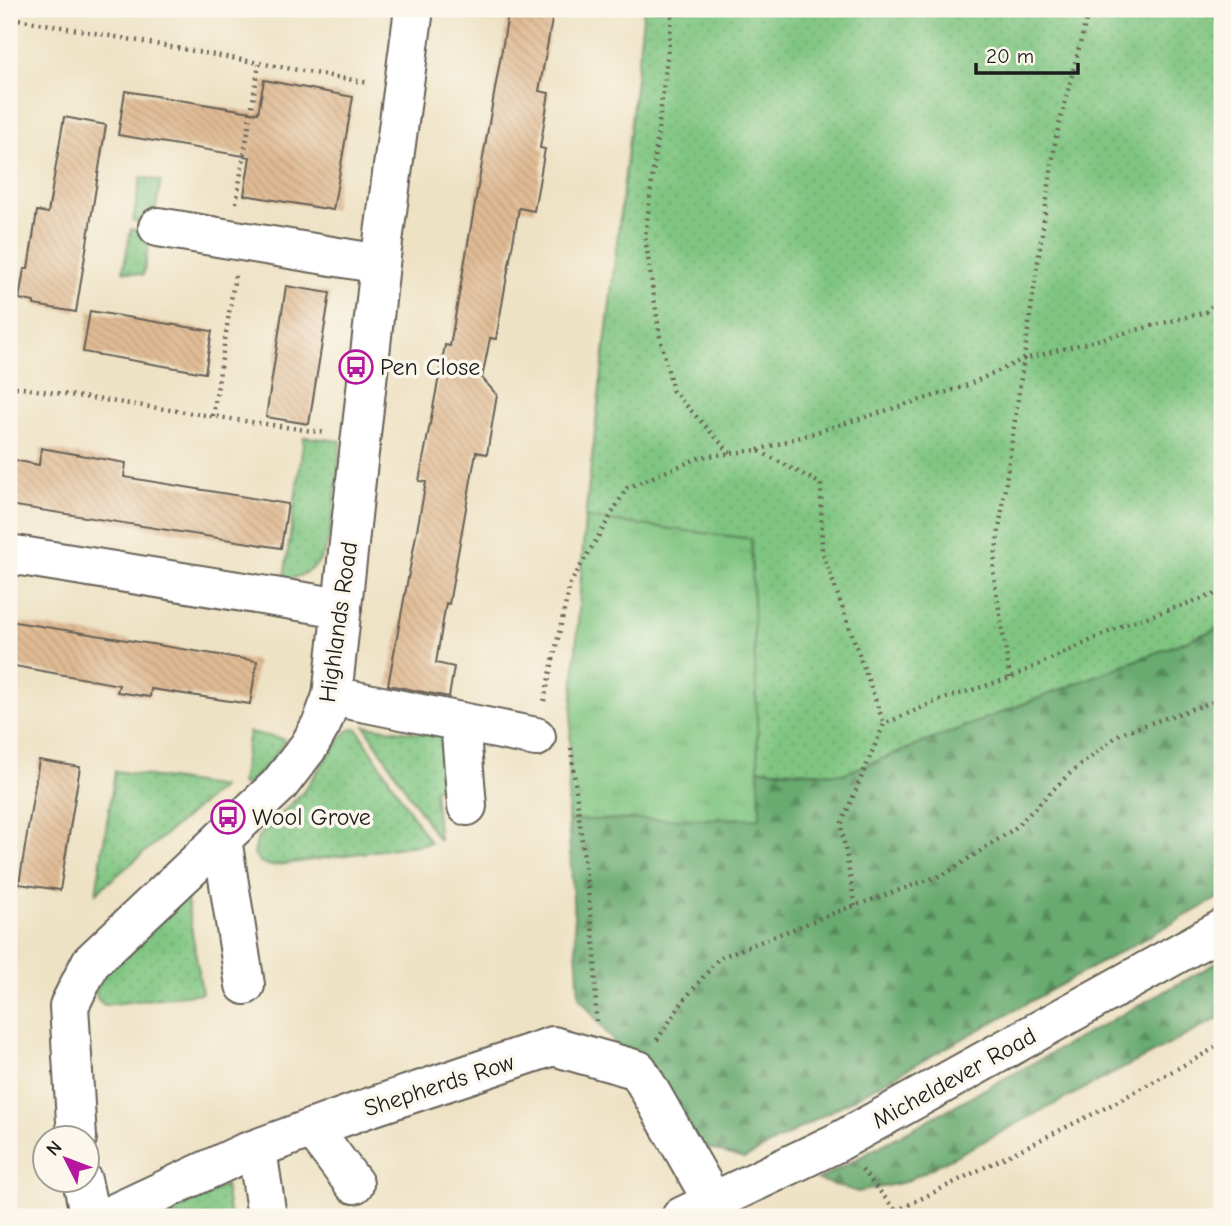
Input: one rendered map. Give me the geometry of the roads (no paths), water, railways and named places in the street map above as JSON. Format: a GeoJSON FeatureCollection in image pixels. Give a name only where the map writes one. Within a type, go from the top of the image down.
{"type":"FeatureCollection","features":[{"type":"Feature","properties":{"kind":"street","name":"Highlands Road"},"geometry":{"type":"LineString","coordinates":[[76,1124],[69,1006],[91,962],[261,804],[309,746],[322,723],[332,696],[380,264],[414,9]]}},
{"type":"Feature","properties":{"kind":"street"},"geometry":{"type":"LineString","coordinates":[[159,227],[380,264]]}},
{"type":"Feature","properties":{"kind":"street"},"geometry":{"type":"LineString","coordinates":[[9,554],[342,608]]}},
{"type":"Feature","properties":{"kind":"street"},"geometry":{"type":"LineString","coordinates":[[332,696],[536,737]]}},
{"type":"Feature","properties":{"kind":"street"},"geometry":{"type":"LineString","coordinates":[[460,722],[467,806]]}},
{"type":"Feature","properties":{"kind":"street"},"geometry":{"type":"LineString","coordinates":[[222,839],[245,985]]}},
{"type":"Feature","properties":{"kind":"street","name":"Micheldever Road"},"geometry":{"type":"LineString","coordinates":[[697,1209],[838,1142],[1222,929]]}},
{"type":"Feature","properties":{"kind":"street","name":"Shepherds Row"},"geometry":{"type":"LineString","coordinates":[[106,1217],[257,1149],[553,1046],[638,1070],[697,1209]]}},
{"type":"Feature","properties":{"kind":"street"},"geometry":{"type":"LineString","coordinates":[[312,1128],[354,1184]]}},
{"type":"Feature","properties":{"kind":"street"},"geometry":{"type":"LineString","coordinates":[[257,1149],[267,1217]]}},
{"type":"Feature","properties":{"kind":"street"},"geometry":{"type":"LineString","coordinates":[[85,1194],[90,1217]]}},
{"type":"Feature","properties":{"kind":"place","name":"Pen Close"},"geometry":{"type":"Point","coordinates":[356,367]}},
{"type":"Feature","properties":{"kind":"place","name":"Wool Grove"},"geometry":{"type":"Point","coordinates":[228,817]}}]}
